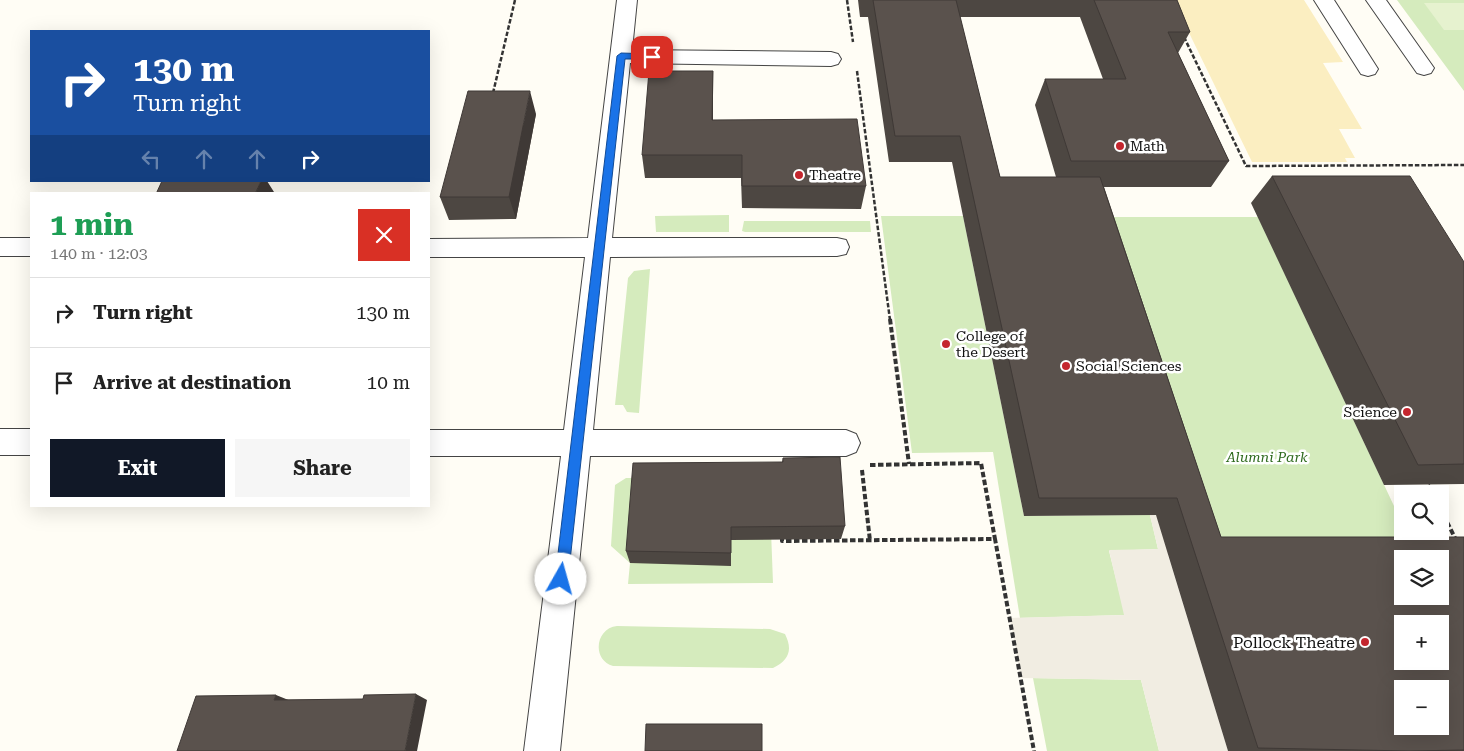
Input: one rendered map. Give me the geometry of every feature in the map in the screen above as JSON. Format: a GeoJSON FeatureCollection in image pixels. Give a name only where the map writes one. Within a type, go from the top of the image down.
{"type":"FeatureCollection","features":[{"type":"Feature","properties":{"kind":"street"},"geometry":{"type":"LineString","coordinates":[[542,751],[627,0]]}},
{"type":"Feature","properties":{"kind":"street"},"geometry":{"type":"LineString","coordinates":[[1324,0],[1368,68]]}},
{"type":"Feature","properties":{"kind":"street"},"geometry":{"type":"LineString","coordinates":[[1376,0],[1424,68]]}},
{"type":"Feature","properties":{"kind":"street"},"geometry":{"type":"LineString","coordinates":[[621,56],[831,59]]}},
{"type":"Feature","properties":{"kind":"street"},"geometry":{"type":"LineString","coordinates":[[0,247],[30,247]]}},
{"type":"Feature","properties":{"kind":"street"},"geometry":{"type":"LineString","coordinates":[[430,248],[837,247]]}},
{"type":"Feature","properties":{"kind":"street"},"geometry":{"type":"LineString","coordinates":[[0,442],[30,442]]}},
{"type":"Feature","properties":{"kind":"street"},"geometry":{"type":"LineString","coordinates":[[430,443],[846,443]]}},
{"type":"Feature","properties":{"kind":"path"},"geometry":{"type":"LineString","coordinates":[[491,101],[515,0]]}},
{"type":"Feature","properties":{"kind":"path"},"geometry":{"type":"LineString","coordinates":[[847,0],[854,48]]}},
{"type":"Feature","properties":{"kind":"path"},"geometry":{"type":"LineString","coordinates":[[1183,35],[1246,166],[1464,165]]}},
{"type":"Feature","properties":{"kind":"path"},"geometry":{"type":"LineString","coordinates":[[856,68],[908,464]]}},
{"type":"Feature","properties":{"kind":"path"},"geometry":{"type":"LineString","coordinates":[[870,541],[862,465],[982,462],[1034,751]]}},
{"type":"Feature","properties":{"kind":"path"},"geometry":{"type":"LineString","coordinates":[[1449,526],[1460,548]]}},
{"type":"Feature","properties":{"kind":"path"},"geometry":{"type":"LineString","coordinates":[[782,532],[782,541],[995,539]]}},
{"type":"Feature","properties":{"kind":"green space"},"geometry":{"type":"Polygon","coordinates":[[[1397,0],[1464,0],[1464,91],[1397,0]]]}},
{"type":"Feature","properties":{"kind":"green space"},"geometry":{"type":"Polygon","coordinates":[[[1424,3],[1464,3],[1464,30],[1444,30],[1424,3]]]}},
{"type":"Feature","properties":{"kind":"green space"},"geometry":{"type":"Polygon","coordinates":[[[729,215],[729,232],[656,232],[655,216],[729,215]]]}},
{"type":"Feature","properties":{"kind":"green space"},"geometry":{"type":"Polygon","coordinates":[[[881,216],[963,216],[1024,516],[1150,515],[1158,549],[1109,551],[1125,615],[1020,618],[993,452],[912,453],[881,216]]]}},
{"type":"Feature","properties":{"kind":"green space","name":"Alumni Park"},"geometry":{"type":"Polygon","coordinates":[[[1092,217],[1258,217],[1394,506],[1394,540],[1410,540],[1415,550],[1394,550],[1394,554],[1197,554],[1092,217]]]}},
{"type":"Feature","properties":{"kind":"green space"},"geometry":{"type":"Polygon","coordinates":[[[744,221],[870,221],[871,232],[745,232],[742,231],[744,221]]]}},
{"type":"Feature","properties":{"kind":"green space"},"geometry":{"type":"Polygon","coordinates":[[[650,269],[639,413],[627,412],[623,405],[615,405],[628,278],[634,271],[650,269]]]}},
{"type":"Feature","properties":{"kind":"green space"},"geometry":{"type":"Polygon","coordinates":[[[626,478],[769,478],[773,583],[628,584],[630,563],[611,546],[615,485],[626,478]]]}},
{"type":"Feature","properties":{"kind":"green space"},"geometry":{"type":"Polygon","coordinates":[[[617,626],[770,629],[785,634],[789,650],[783,662],[773,668],[613,666],[601,657],[599,644],[604,632],[617,626]]]}},
{"type":"Feature","properties":{"kind":"green space"},"geometry":{"type":"Polygon","coordinates":[[[1033,678],[1141,680],[1159,751],[1047,751],[1033,678]]]}},
{"type":"Feature","properties":{"kind":"sand"},"geometry":{"type":"Polygon","coordinates":[[[1173,0],[1304,0],[1343,62],[1323,63],[1362,129],[1339,129],[1355,158],[1345,158],[1347,162],[1252,162],[1173,0]]]}},
{"type":"Feature","properties":{"kind":"shaded area"},"geometry":{"type":"Polygon","coordinates":[[[1150,515],[1186,515],[1168,555],[1228,751],[1159,751],[1141,680],[1021,678],[1010,618],[1124,615],[1109,550],[1158,549],[1150,515]]]}},
{"type":"Feature","properties":{"kind":"building"},"geometry":{"type":"Polygon","coordinates":[[[873,0],[956,0],[1000,177],[1100,177],[1221,537],[1394,537],[1394,540],[1449,540],[1449,537],[1464,537],[1464,750],[1409,751],[1258,748],[1177,498],[1039,498],[960,136],[895,136],[873,0]]]}},
{"type":"Feature","properties":{"kind":"building"},"geometry":{"type":"Polygon","coordinates":[[[1094,0],[1177,0],[1190,32],[1168,32],[1229,161],[1071,161],[1045,79],[1126,79],[1094,0]]]}},
{"type":"Feature","properties":{"kind":"building"},"geometry":{"type":"Polygon","coordinates":[[[649,71],[713,71],[712,120],[857,119],[866,186],[742,186],[742,155],[642,155],[649,71]]]}},
{"type":"Feature","properties":{"kind":"building"},"geometry":{"type":"Polygon","coordinates":[[[468,91],[530,91],[509,197],[440,197],[468,91]]]}},
{"type":"Feature","properties":{"kind":"building","name":"Science"},"geometry":{"type":"Polygon","coordinates":[[[1272,176],[1410,176],[1464,262],[1464,464],[1418,465],[1272,176]]]}},
{"type":"Feature","properties":{"kind":"building"},"geometry":{"type":"Polygon","coordinates":[[[162,182],[261,182],[256,192],[157,192],[162,182]]]}},
{"type":"Feature","properties":{"kind":"building"},"geometry":{"type":"Polygon","coordinates":[[[840,457],[845,526],[731,527],[731,553],[626,551],[633,463],[783,462],[783,458],[840,457]]]}},
{"type":"Feature","properties":{"kind":"building"},"geometry":{"type":"Polygon","coordinates":[[[416,694],[405,751],[177,751],[196,696],[276,695],[274,700],[363,699],[364,695],[416,694]]]}},
{"type":"Feature","properties":{"kind":"building"},"geometry":{"type":"Polygon","coordinates":[[[646,724],[762,724],[762,751],[645,751],[646,724]]]}},
{"type":"Feature","properties":{"kind":"place","name":"Math"},"geometry":{"type":"Point","coordinates":[1120,146]}},
{"type":"Feature","properties":{"kind":"place","name":"Theatre"},"geometry":{"type":"Point","coordinates":[799,175]}},
{"type":"Feature","properties":{"kind":"place","name":"College of the Desert"},"geometry":{"type":"Point","coordinates":[946,344]}},
{"type":"Feature","properties":{"kind":"place","name":"Social Sciences"},"geometry":{"type":"Point","coordinates":[1066,366]}},
{"type":"Feature","properties":{"kind":"place","name":"Science"},"geometry":{"type":"Point","coordinates":[1407,412]}},
{"type":"Feature","properties":{"kind":"place","name":"Pollock Theatre"},"geometry":{"type":"Point","coordinates":[1365,642]}},
{"type":"Feature","properties":{"kind":"route"},"geometry":{"type":"LineString","coordinates":[[561,579],[621,56],[652,57]]}}]}
